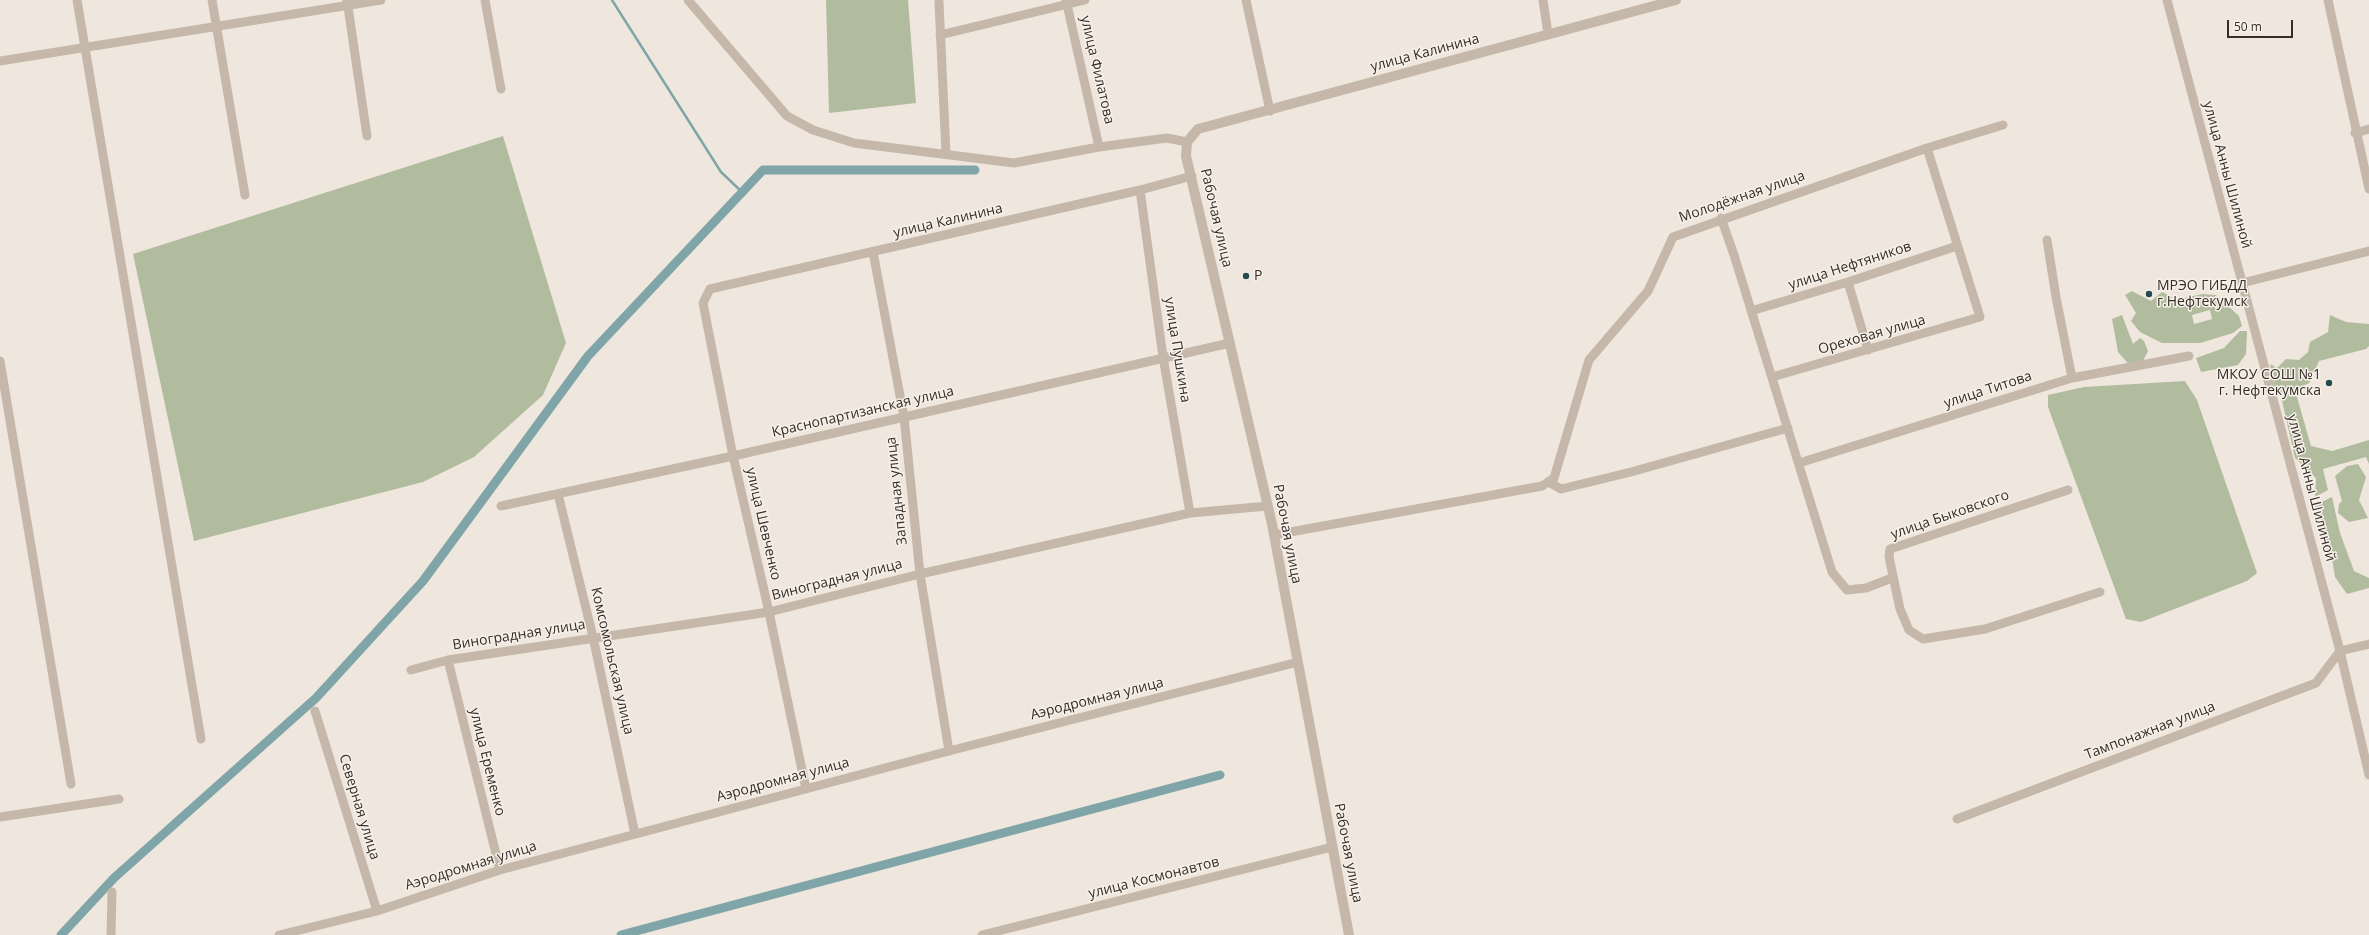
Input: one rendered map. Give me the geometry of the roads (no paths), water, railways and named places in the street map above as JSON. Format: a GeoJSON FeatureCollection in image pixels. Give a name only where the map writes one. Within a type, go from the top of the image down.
{"type":"FeatureCollection","features":[{"type":"Feature","properties":{"kind":"street"},"geometry":{"type":"LineString","coordinates":[[77,0],[200,739]]}},
{"type":"Feature","properties":{"kind":"street"},"geometry":{"type":"LineString","coordinates":[[212,0],[245,195]]}},
{"type":"Feature","properties":{"kind":"street"},"geometry":{"type":"LineString","coordinates":[[0,61],[217,26],[347,2],[381,0]]}},
{"type":"Feature","properties":{"kind":"street"},"geometry":{"type":"LineString","coordinates":[[485,0],[501,89]]}},
{"type":"Feature","properties":{"kind":"street"},"geometry":{"type":"LineString","coordinates":[[688,0],[787,116],[813,130],[854,143],[1014,163],[1099,147],[1167,138],[1187,142]]}},
{"type":"Feature","properties":{"kind":"street"},"geometry":{"type":"LineString","coordinates":[[940,35],[1067,2],[1085,0]]}},
{"type":"Feature","properties":{"kind":"street"},"geometry":{"type":"LineString","coordinates":[[1246,0],[1270,111]]}},
{"type":"Feature","properties":{"kind":"street"},"geometry":{"type":"LineString","coordinates":[[1543,0],[1548,34]]}},
{"type":"Feature","properties":{"kind":"street","name":"улица Калинина"},"geometry":{"type":"LineString","coordinates":[[1187,142],[1198,129],[1270,111],[1676,0]]}},
{"type":"Feature","properties":{"kind":"street","name":"улица Анны Шилиной"},"geometry":{"type":"LineString","coordinates":[[2167,0],[2340,651],[2369,775]]}},
{"type":"Feature","properties":{"kind":"street"},"geometry":{"type":"LineString","coordinates":[[2328,0],[2355,133],[2369,189]]}},
{"type":"Feature","properties":{"kind":"street"},"geometry":{"type":"LineString","coordinates":[[347,2],[367,136]]}},
{"type":"Feature","properties":{"kind":"street"},"geometry":{"type":"LineString","coordinates":[[939,2],[946,154]]}},
{"type":"Feature","properties":{"kind":"street","name":"улица Филатова"},"geometry":{"type":"LineString","coordinates":[[1067,2],[1099,147]]}},
{"type":"Feature","properties":{"kind":"street","name":"Молодёжная улица"},"geometry":{"type":"LineString","coordinates":[[1545,484],[1554,478],[1589,360],[1648,291],[1673,237],[1721,218],[1927,148],[2003,126]]}},
{"type":"Feature","properties":{"kind":"street"},"geometry":{"type":"LineString","coordinates":[[2355,133],[2369,129]]}},
{"type":"Feature","properties":{"kind":"street","name":"Рабочая улица"},"geometry":{"type":"LineString","coordinates":[[1187,142],[1186,156],[1192,176],[1274,535],[1349,935]]}},
{"type":"Feature","properties":{"kind":"street"},"geometry":{"type":"LineString","coordinates":[[1927,148],[1957,246]]}},
{"type":"Feature","properties":{"kind":"street","name":"улица Калинина"},"geometry":{"type":"LineString","coordinates":[[710,290],[1140,190],[1192,176]]}},
{"type":"Feature","properties":{"kind":"street","name":"улица Пушкина"},"geometry":{"type":"LineString","coordinates":[[1140,190],[1163,357],[1190,513]]}},
{"type":"Feature","properties":{"kind":"street"},"geometry":{"type":"LineString","coordinates":[[1721,218],[1752,311],[1832,572],[1847,590],[1866,588],[1892,578],[1900,609],[1909,630],[1923,639],[1985,629],[2100,592]]}},
{"type":"Feature","properties":{"kind":"street"},"geometry":{"type":"LineString","coordinates":[[2047,240],[2056,297],[2072,378]]}},
{"type":"Feature","properties":{"kind":"street","name":"улица Нефтяников"},"geometry":{"type":"LineString","coordinates":[[1752,311],[1848,282],[1957,246]]}},
{"type":"Feature","properties":{"kind":"street","name":"Ореховая улица"},"geometry":{"type":"LineString","coordinates":[[1772,377],[1980,317],[1957,246]]}},
{"type":"Feature","properties":{"kind":"street"},"geometry":{"type":"LineString","coordinates":[[2242,283],[2369,251]]}},
{"type":"Feature","properties":{"kind":"street","name":"Западная улица"},"geometry":{"type":"LineString","coordinates":[[873,252],[904,417],[920,574],[948,751]]}},
{"type":"Feature","properties":{"kind":"street"},"geometry":{"type":"LineString","coordinates":[[1848,282],[1868,350]]}},
{"type":"Feature","properties":{"kind":"street","name":"улица Шевченко"},"geometry":{"type":"LineString","coordinates":[[710,290],[703,303],[733,456],[769,612],[806,789]]}},
{"type":"Feature","properties":{"kind":"street","name":"Краснопартизанская улица"},"geometry":{"type":"LineString","coordinates":[[501,506],[733,456],[1230,342]]}},
{"type":"Feature","properties":{"kind":"street","name":"улица Титова"},"geometry":{"type":"LineString","coordinates":[[1799,463],[2072,378],[2189,356]]}},
{"type":"Feature","properties":{"kind":"street"},"geometry":{"type":"LineString","coordinates":[[0,361],[71,784]]}},
{"type":"Feature","properties":{"kind":"street"},"geometry":{"type":"LineString","coordinates":[[1274,535],[1545,484],[1560,489],[1630,472],[1788,428]]}},
{"type":"Feature","properties":{"kind":"street","name":"улица Быковского"},"geometry":{"type":"LineString","coordinates":[[1892,578],[1889,557],[1890,548],[2068,490]]}},
{"type":"Feature","properties":{"kind":"street","name":"Комсомольская улица"},"geometry":{"type":"LineString","coordinates":[[558,494],[593,637],[635,834]]}},
{"type":"Feature","properties":{"kind":"street","name":"Виноградная улица"},"geometry":{"type":"LineString","coordinates":[[411,670],[448,660],[593,637],[769,612],[920,574],[1190,513],[1268,506]]}},
{"type":"Feature","properties":{"kind":"street"},"geometry":{"type":"LineString","coordinates":[[2340,651],[2369,644]]}},
{"type":"Feature","properties":{"kind":"street","name":"Тампонажная улица"},"geometry":{"type":"LineString","coordinates":[[1957,819],[2316,683],[2340,651]]}},
{"type":"Feature","properties":{"kind":"street","name":"улица Еременко"},"geometry":{"type":"LineString","coordinates":[[448,660],[500,870]]}},
{"type":"Feature","properties":{"kind":"street","name":"Аэродромная улица"},"geometry":{"type":"LineString","coordinates":[[279,935],[377,911],[500,870],[948,751],[1298,662]]}},
{"type":"Feature","properties":{"kind":"street","name":"Северная улица"},"geometry":{"type":"LineString","coordinates":[[315,711],[377,911]]}},
{"type":"Feature","properties":{"kind":"street"},"geometry":{"type":"LineString","coordinates":[[0,817],[119,799]]}},
{"type":"Feature","properties":{"kind":"street","name":"улица Космонавтов"},"geometry":{"type":"LineString","coordinates":[[982,935],[1332,847]]}},
{"type":"Feature","properties":{"kind":"street"},"geometry":{"type":"LineString","coordinates":[[111,935],[112,892]]}},
{"type":"Feature","properties":{"kind":"waterway"},"geometry":{"type":"LineString","coordinates":[[612,0],[721,172],[742,192]]}},
{"type":"Feature","properties":{"kind":"waterway"},"geometry":{"type":"LineString","coordinates":[[61,935],[114,878],[316,698],[423,581],[588,356],[763,170],[975,170]]}},
{"type":"Feature","properties":{"kind":"waterway"},"geometry":{"type":"LineString","coordinates":[[621,935],[1220,775]]}},
{"type":"Feature","properties":{"kind":"place","name":"Р"},"geometry":{"type":"Point","coordinates":[1246,276]}},
{"type":"Feature","properties":{"kind":"place","name":"МРЭО ГИБДД г.Нефтекумск"},"geometry":{"type":"Point","coordinates":[2149,294]}},
{"type":"Feature","properties":{"kind":"place","name":"МКОУ СОШ №1 г. Нефтекумска"},"geometry":{"type":"Point","coordinates":[2329,383]}}]}
